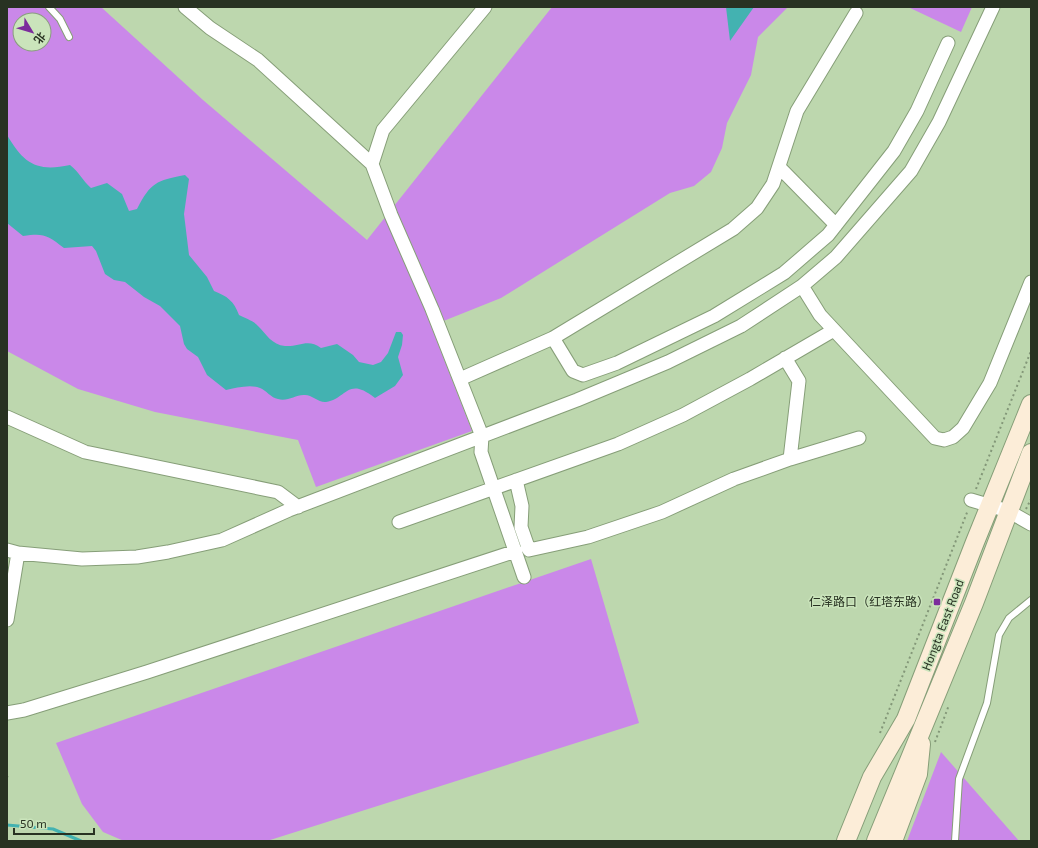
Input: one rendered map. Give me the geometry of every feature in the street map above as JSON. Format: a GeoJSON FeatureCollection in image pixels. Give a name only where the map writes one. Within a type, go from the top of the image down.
{"type":"FeatureCollection","features":[{"type":"Feature","properties":{"kind":"main road","name":"Hongta East Road"},"geometry":{"type":"LineString","coordinates":[[846,841],[872,777],[906,719],[1031,404]]}},
{"type":"Feature","properties":{"kind":"main road","name":"Hongta East Road"},"geometry":{"type":"LineString","coordinates":[[876,841],[912,752],[922,733],[974,603],[1031,453]]}},
{"type":"Feature","properties":{"kind":"main road"},"geometry":{"type":"LineString","coordinates":[[894,841],[918,774],[922,733]]}},
{"type":"Feature","properties":{"kind":"street"},"geometry":{"type":"LineString","coordinates":[[185,7],[210,28],[258,60],[372,164],[391,216],[432,309],[482,436],[481,452],[524,577]]}},
{"type":"Feature","properties":{"kind":"street"},"geometry":{"type":"LineString","coordinates":[[372,164],[383,130],[485,7]]}},
{"type":"Feature","properties":{"kind":"street"},"geometry":{"type":"LineString","coordinates":[[7,620],[12,552],[82,559],[137,557],[222,540],[298,507],[577,400],[668,362],[741,326],[802,286],[836,257],[911,171],[939,122],[993,7]]}},
{"type":"Feature","properties":{"kind":"street"},"geometry":{"type":"LineString","coordinates":[[460,379],[553,338],[733,229],[757,208],[773,184],[797,111],[856,13]]}},
{"type":"Feature","properties":{"kind":"street"},"geometry":{"type":"LineString","coordinates":[[553,338],[572,371],[583,375],[617,363],[714,316],[784,273],[828,235],[894,151],[917,111],[948,43]]}},
{"type":"Feature","properties":{"kind":"street"},"geometry":{"type":"LineString","coordinates":[[778,168],[836,225]]}},
{"type":"Feature","properties":{"kind":"street"},"geometry":{"type":"LineString","coordinates":[[802,286],[820,315],[935,438],[944,440],[953,437],[963,428],[990,383],[1031,282]]}},
{"type":"Feature","properties":{"kind":"street"},"geometry":{"type":"LineString","coordinates":[[399,522],[618,444],[683,415],[834,330]]}},
{"type":"Feature","properties":{"kind":"street"},"geometry":{"type":"LineString","coordinates":[[785,358],[799,381],[790,459]]}},
{"type":"Feature","properties":{"kind":"street"},"geometry":{"type":"LineString","coordinates":[[7,417],[85,452],[278,492],[298,507]]}},
{"type":"Feature","properties":{"kind":"street"},"geometry":{"type":"LineString","coordinates":[[516,480],[522,506],[521,527],[529,550],[588,537],[662,512],[734,479],[790,459],[859,438]]}},
{"type":"Feature","properties":{"kind":"street"},"geometry":{"type":"LineString","coordinates":[[971,500],[1008,511],[1031,524]]}},
{"type":"Feature","properties":{"kind":"street"},"geometry":{"type":"LineString","coordinates":[[7,713],[24,710],[147,672],[516,551]]}},
{"type":"Feature","properties":{"kind":"lane"},"geometry":{"type":"LineString","coordinates":[[49,7],[60,20],[70,37]]}},
{"type":"Feature","properties":{"kind":"lane"},"geometry":{"type":"LineString","coordinates":[[955,841],[959,779],[987,703],[999,636],[1009,618],[1031,600]]}},
{"type":"Feature","properties":{"kind":"path"},"geometry":{"type":"LineString","coordinates":[[880,734],[1031,351]]}},
{"type":"Feature","properties":{"kind":"shaded area"},"geometry":{"type":"Polygon","coordinates":[[[7,7],[101,7],[203,100],[367,240],[552,7],[788,7],[758,37],[751,75],[727,123],[722,148],[711,172],[694,186],[670,193],[501,298],[431,326],[472,431],[316,487],[298,440],[155,412],[78,389],[7,351],[7,7]]]}},
{"type":"Feature","properties":{"kind":"shaded area"},"geometry":{"type":"Polygon","coordinates":[[[908,7],[972,7],[961,32],[908,7]]]}},
{"type":"Feature","properties":{"kind":"shaded area"},"geometry":{"type":"Polygon","coordinates":[[[591,559],[639,723],[267,841],[124,841],[103,832],[82,804],[56,743],[591,559]]]}},
{"type":"Feature","properties":{"kind":"shaded area"},"geometry":{"type":"Polygon","coordinates":[[[941,752],[1019,841],[907,841],[941,752]]]}},
{"type":"Feature","properties":{"kind":"water"},"geometry":{"type":"Polygon","coordinates":[[[726,7],[754,7],[730,41],[726,7]]]}},
{"type":"Feature","properties":{"kind":"water"},"geometry":{"type":"Polygon","coordinates":[[[7,135],[19,153],[32,164],[49,167],[70,165],[91,188],[107,183],[122,194],[129,211],[137,209],[146,193],[155,184],[167,179],[185,175],[189,179],[184,214],[189,255],[207,277],[214,291],[230,300],[235,306],[239,315],[256,324],[276,344],[290,346],[308,343],[321,348],[337,344],[353,355],[359,362],[373,365],[381,362],[388,353],[396,332],[401,332],[403,335],[402,345],[398,357],[403,375],[395,386],[375,398],[358,389],[348,391],[333,400],[326,402],[305,395],[282,400],[273,397],[262,389],[252,386],[226,390],[207,375],[198,357],[187,349],[184,344],[180,326],[160,306],[144,297],[125,282],[114,280],[105,274],[96,251],[92,246],[64,248],[45,236],[23,236],[7,223],[7,135]]]}},
{"type":"Feature","properties":{"kind":"waterway"},"geometry":{"type":"LineString","coordinates":[[7,825],[53,829],[81,841]]}},
{"type":"Feature","properties":{"kind":"place","name":"仁泽路口（红塔东路）"},"geometry":{"type":"Point","coordinates":[937,602]}}]}
